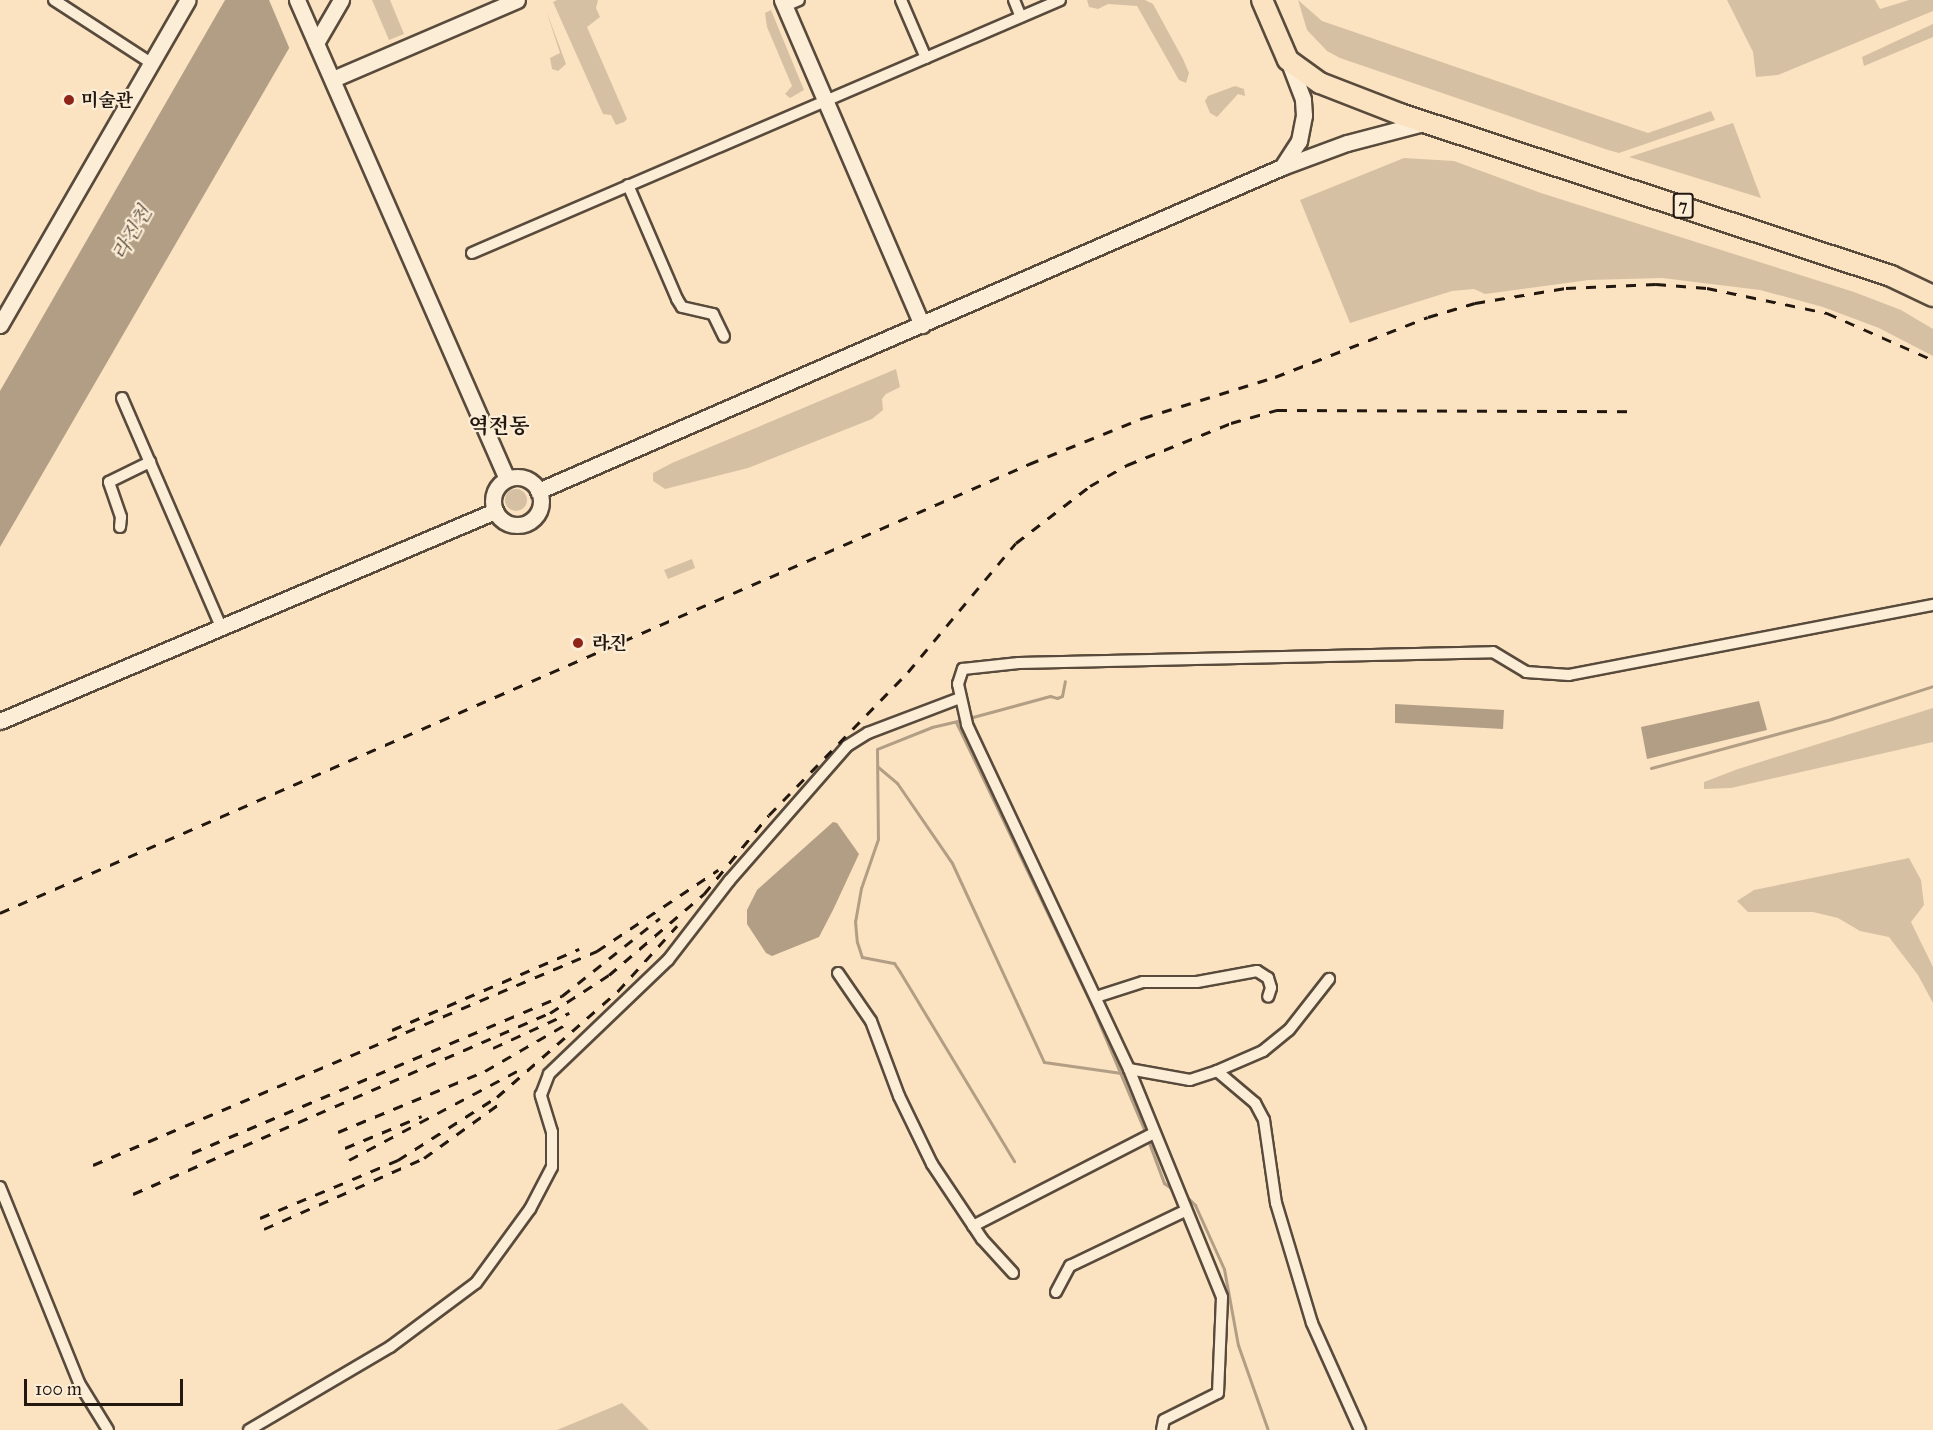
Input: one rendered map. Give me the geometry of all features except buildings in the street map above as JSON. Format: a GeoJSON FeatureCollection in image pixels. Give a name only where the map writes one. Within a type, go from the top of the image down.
{"type":"FeatureCollection","features":[{"type":"Feature","properties":{"kind":"highway"},"geometry":{"type":"LineString","coordinates":[[1262,0],[1288,60]]}},
{"type":"Feature","properties":{"kind":"highway","name":"7"},"geometry":{"type":"LineString","coordinates":[[1288,60],[1320,83],[1891,276],[1933,296]]}},
{"type":"Feature","properties":{"kind":"main road"},"geometry":{"type":"LineString","coordinates":[[0,325],[188,0]]}},
{"type":"Feature","properties":{"kind":"main road"},"geometry":{"type":"LineString","coordinates":[[297,0],[507,479]]}},
{"type":"Feature","properties":{"kind":"main road"},"geometry":{"type":"LineString","coordinates":[[316,43],[341,0]]}},
{"type":"Feature","properties":{"kind":"main road"},"geometry":{"type":"LineString","coordinates":[[333,80],[517,0]]}},
{"type":"Feature","properties":{"kind":"main road"},"geometry":{"type":"LineString","coordinates":[[789,2],[825,101],[922,325]]}},
{"type":"Feature","properties":{"kind":"main road"},"geometry":{"type":"LineString","coordinates":[[1282,167],[1299,141],[1304,115],[1303,99],[1288,60]]}},
{"type":"Feature","properties":{"kind":"main road"},"geometry":{"type":"LineString","coordinates":[[538,491],[1282,167],[1347,143],[1430,122]]}},
{"type":"Feature","properties":{"kind":"main road"},"geometry":{"type":"LineString","coordinates":[[525,478],[538,491],[539,509],[527,523],[508,524],[495,511],[494,493],[507,479],[525,478]]}},
{"type":"Feature","properties":{"kind":"main road"},"geometry":{"type":"LineString","coordinates":[[0,721],[495,511]]}},
{"type":"Feature","properties":{"kind":"street"},"geometry":{"type":"LineString","coordinates":[[54,0],[152,63]]}},
{"type":"Feature","properties":{"kind":"street"},"geometry":{"type":"LineString","coordinates":[[901,0],[926,58]]}},
{"type":"Feature","properties":{"kind":"street"},"geometry":{"type":"LineString","coordinates":[[1014,0],[1021,17]]}},
{"type":"Feature","properties":{"kind":"street"},"geometry":{"type":"LineString","coordinates":[[472,253],[1060,0]]}},
{"type":"Feature","properties":{"kind":"street"},"geometry":{"type":"LineString","coordinates":[[628,185],[676,299],[682,307],[713,314],[724,337]]}},
{"type":"Feature","properties":{"kind":"street"},"geometry":{"type":"LineString","coordinates":[[122,398],[221,627]]}},
{"type":"Feature","properties":{"kind":"street"},"geometry":{"type":"LineString","coordinates":[[120,527],[121,517],[109,482],[150,462]]}},
{"type":"Feature","properties":{"kind":"street"},"geometry":{"type":"LineString","coordinates":[[1162,1430],[1164,1420],[1214,1397],[1219,1385],[1222,1297],[1129,1069],[1002,802],[960,698],[958,684],[963,669],[1019,663],[1493,652],[1526,672],[1569,675],[1933,605]]}},
{"type":"Feature","properties":{"kind":"street"},"geometry":{"type":"LineString","coordinates":[[249,1430],[390,1347],[448,1307],[476,1283],[530,1209],[552,1167],[552,1132],[541,1095],[549,1074],[668,960],[729,881],[847,746],[868,733],[960,698]]}},
{"type":"Feature","properties":{"kind":"street"},"geometry":{"type":"LineString","coordinates":[[1096,997],[1143,982],[1197,982],[1257,971],[1268,978],[1271,988],[1268,997]]}},
{"type":"Feature","properties":{"kind":"street"},"geometry":{"type":"LineString","coordinates":[[838,973],[871,1020],[917,1134],[973,1226],[1013,1273]]}},
{"type":"Feature","properties":{"kind":"street"},"geometry":{"type":"LineString","coordinates":[[1129,1069],[1190,1080],[1218,1071],[1263,1051],[1290,1030],[1329,979]]}},
{"type":"Feature","properties":{"kind":"street"},"geometry":{"type":"LineString","coordinates":[[1218,1071],[1255,1103],[1264,1119],[1276,1203],[1312,1323],[1360,1430]]}},
{"type":"Feature","properties":{"kind":"street"},"geometry":{"type":"LineString","coordinates":[[973,1226],[1154,1133]]}},
{"type":"Feature","properties":{"kind":"street"},"geometry":{"type":"LineString","coordinates":[[0,1187],[79,1383],[108,1430]]}},
{"type":"Feature","properties":{"kind":"street"},"geometry":{"type":"LineString","coordinates":[[1056,1292],[1070,1266],[1185,1211]]}},
{"type":"Feature","properties":{"kind":"shaded area"},"geometry":{"type":"Polygon","coordinates":[[[372,0],[390,0],[404,34],[389,40],[372,0]]]}},
{"type":"Feature","properties":{"kind":"shaded area"},"geometry":{"type":"Polygon","coordinates":[[[557,0],[598,0],[596,8],[600,17],[587,27],[627,119],[624,122],[616,125],[611,115],[603,114],[553,2],[557,0]]]}},
{"type":"Feature","properties":{"kind":"shaded area"},"geometry":{"type":"Polygon","coordinates":[[[1087,0],[1145,0],[1153,4],[1189,73],[1186,83],[1179,80],[1137,6],[1108,4],[1098,9],[1089,7],[1087,0]]]}},
{"type":"Feature","properties":{"kind":"shaded area"},"geometry":{"type":"Polygon","coordinates":[[[1298,0],[1322,21],[1648,133],[1711,111],[1715,120],[1619,153],[1608,150],[1340,58],[1327,51],[1307,30],[1298,0]]]}},
{"type":"Feature","properties":{"kind":"shaded area"},"geometry":{"type":"Polygon","coordinates":[[[1727,0],[1875,0],[1880,9],[1909,0],[1933,0],[1933,11],[1778,75],[1756,77],[1753,52],[1727,0]]]}},
{"type":"Feature","properties":{"kind":"shaded area"},"geometry":{"type":"Polygon","coordinates":[[[546,10],[566,64],[558,71],[552,69],[550,58],[560,53],[546,10]]]}},
{"type":"Feature","properties":{"kind":"shaded area"},"geometry":{"type":"Polygon","coordinates":[[[771,10],[804,90],[790,98],[785,94],[792,86],[767,27],[765,13],[771,10]]]}},
{"type":"Feature","properties":{"kind":"shaded area"},"geometry":{"type":"Polygon","coordinates":[[[1933,24],[1933,37],[1864,66],[1862,57],[1933,24]]]}},
{"type":"Feature","properties":{"kind":"shaded area"},"geometry":{"type":"Polygon","coordinates":[[[1235,86],[1244,89],[1245,96],[1238,94],[1217,117],[1210,113],[1205,101],[1208,96],[1235,86]]]}},
{"type":"Feature","properties":{"kind":"shaded area"},"geometry":{"type":"Polygon","coordinates":[[[1733,123],[1761,198],[1629,157],[1733,123]]]}},
{"type":"Feature","properties":{"kind":"shaded area"},"geometry":{"type":"Polygon","coordinates":[[[1404,158],[1454,161],[1541,193],[1854,292],[1901,310],[1933,329],[1933,356],[1879,328],[1823,307],[1760,290],[1662,278],[1589,280],[1485,294],[1474,289],[1452,291],[1350,323],[1300,200],[1404,158]]]}},
{"type":"Feature","properties":{"kind":"shaded area"},"geometry":{"type":"Polygon","coordinates":[[[896,369],[900,387],[886,394],[882,399],[883,410],[872,419],[748,468],[665,489],[653,481],[653,473],[672,463],[896,369]]]}},
{"type":"Feature","properties":{"kind":"shaded area"},"geometry":{"type":"Polygon","coordinates":[[[516,489],[524,492],[527,500],[524,508],[516,511],[508,508],[505,500],[508,492],[516,489]]]}},
{"type":"Feature","properties":{"kind":"shaded area"},"geometry":{"type":"Polygon","coordinates":[[[692,559],[695,568],[668,579],[664,570],[692,559]]]}},
{"type":"Feature","properties":{"kind":"shaded area"},"geometry":{"type":"Polygon","coordinates":[[[1933,708],[1933,742],[1731,788],[1704,789],[1704,782],[1738,769],[1933,708]]]}},
{"type":"Feature","properties":{"kind":"shaded area"},"geometry":{"type":"Polygon","coordinates":[[[1909,858],[1921,880],[1924,905],[1911,922],[1933,967],[1933,1003],[1918,975],[1889,937],[1860,931],[1838,918],[1813,912],[1748,912],[1737,901],[1754,890],[1909,858]]]}},
{"type":"Feature","properties":{"kind":"shaded area"},"geometry":{"type":"Polygon","coordinates":[[[622,1403],[649,1430],[557,1430],[622,1403]]]}},
{"type":"Feature","properties":{"kind":"water","name":"라진천"},"geometry":{"type":"Polygon","coordinates":[[[225,0],[317,0],[0,547],[0,391],[225,0]]]}},
{"type":"Feature","properties":{"kind":"water"},"geometry":{"type":"Polygon","coordinates":[[[1759,701],[1767,730],[1647,759],[1641,727],[1759,701]]]}},
{"type":"Feature","properties":{"kind":"water"},"geometry":{"type":"Polygon","coordinates":[[[1395,704],[1504,710],[1503,729],[1395,723],[1395,704]]]}},
{"type":"Feature","properties":{"kind":"water"},"geometry":{"type":"Polygon","coordinates":[[[833,822],[837,823],[859,854],[819,937],[772,956],[766,953],[747,924],[747,910],[757,890],[833,822]]]}},
{"type":"Feature","properties":{"kind":"pier"},"geometry":{"type":"Polygon","coordinates":[[[269,0],[320,0],[291,52],[269,0]]]}},
{"type":"Feature","properties":{"kind":"waterway"},"geometry":{"type":"LineString","coordinates":[[969,718],[1050,696],[1057,698],[1062,696],[1065,681]]}},
{"type":"Feature","properties":{"kind":"waterway"},"geometry":{"type":"LineString","coordinates":[[1651,768],[1831,719],[1933,686]]}},
{"type":"Feature","properties":{"kind":"waterway"},"geometry":{"type":"LineString","coordinates":[[962,720],[932,727],[877,749],[878,839],[861,888],[855,921],[857,942],[862,957],[894,963],[1014,1161]]}},
{"type":"Feature","properties":{"kind":"waterway"},"geometry":{"type":"LineString","coordinates":[[956,722],[1092,1006],[1146,1134]]}},
{"type":"Feature","properties":{"kind":"waterway"},"geometry":{"type":"LineString","coordinates":[[878,767],[897,783],[952,863],[1044,1062],[1121,1073]]}},
{"type":"Feature","properties":{"kind":"waterway"},"geometry":{"type":"LineString","coordinates":[[1148,1140],[1164,1183],[1175,1191]]}},
{"type":"Feature","properties":{"kind":"waterway"},"geometry":{"type":"LineString","coordinates":[[1184,1194],[1195,1205],[1224,1269],[1238,1345],[1268,1430]]}},
{"type":"Feature","properties":{"kind":"railway"},"geometry":{"type":"LineString","coordinates":[[0,913],[1029,464],[1143,418],[1275,377],[1428,317],[1475,303],[1566,288],[1656,284],[1707,288],[1827,313],[1933,360]]}},
{"type":"Feature","properties":{"kind":"railway"},"geometry":{"type":"LineString","coordinates":[[133,1194],[550,1013],[609,975],[704,894],[769,815],[908,672],[1016,543],[1090,486],[1127,465],[1231,423],[1277,410],[1637,411]]}},
{"type":"Feature","properties":{"kind":"railway"},"geometry":{"type":"LineString","coordinates":[[93,1165],[597,951],[718,870]]}},
{"type":"Feature","properties":{"kind":"railway"},"geometry":{"type":"LineString","coordinates":[[192,1153],[562,996],[660,918]]}},
{"type":"Feature","properties":{"kind":"railway"},"geometry":{"type":"LineString","coordinates":[[260,1218],[398,1160],[497,1097],[618,991],[677,926]]}},
{"type":"Feature","properties":{"kind":"railway"},"geometry":{"type":"LineString","coordinates":[[392,1030],[579,949]]}},
{"type":"Feature","properties":{"kind":"railway"},"geometry":{"type":"LineString","coordinates":[[493,1048],[569,1013]]}},
{"type":"Feature","properties":{"kind":"railway"},"geometry":{"type":"LineString","coordinates":[[338,1132],[485,1071],[568,1023]]}},
{"type":"Feature","properties":{"kind":"railway"},"geometry":{"type":"LineString","coordinates":[[349,1160],[521,1069]]}},
{"type":"Feature","properties":{"kind":"railway"},"geometry":{"type":"LineString","coordinates":[[264,1229],[424,1158],[499,1104]]}},
{"type":"Feature","properties":{"kind":"railway"},"geometry":{"type":"LineString","coordinates":[[345,1148],[422,1116]]}},
{"type":"Feature","properties":{"kind":"place","name":"미술관"},"geometry":{"type":"Point","coordinates":[69,100]}},
{"type":"Feature","properties":{"kind":"place","name":"라진"},"geometry":{"type":"Point","coordinates":[578,643]}},
{"type":"Feature","properties":{"kind":"district","name":"역전동"},"geometry":{"type":"Point","coordinates":[499,426]}}]}
